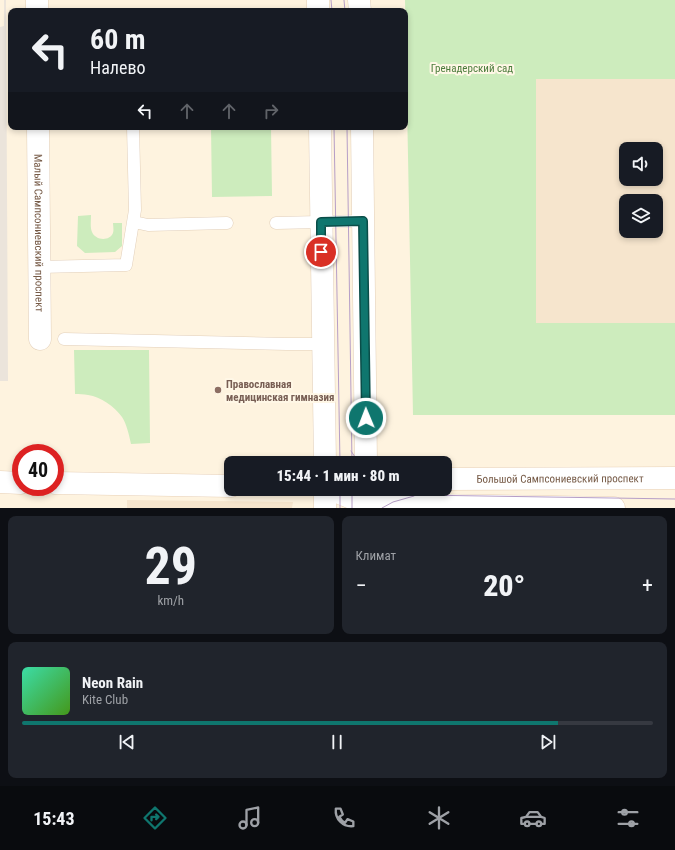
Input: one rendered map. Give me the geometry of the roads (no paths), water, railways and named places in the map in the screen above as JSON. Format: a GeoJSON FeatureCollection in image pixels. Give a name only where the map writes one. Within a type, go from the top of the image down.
{"type":"FeatureCollection","features":[{"type":"Feature","properties":{"kind":"street","name":"Малый Сампсониевский проспект"},"geometry":{"type":"LineString","coordinates":[[38,130],[40,339]]}},
{"type":"Feature","properties":{"kind":"street"},"geometry":{"type":"LineString","coordinates":[[320,130],[324,456]]}},
{"type":"Feature","properties":{"kind":"street"},"geometry":{"type":"LineString","coordinates":[[362,130],[366,456]]}},
{"type":"Feature","properties":{"kind":"street","name":"Большой Сампсониевский проспект"},"geometry":{"type":"LineString","coordinates":[[452,479],[675,478]]}},
{"type":"Feature","properties":{"kind":"street"},"geometry":{"type":"LineString","coordinates":[[0,482],[12,483]]}},
{"type":"Feature","properties":{"kind":"street"},"geometry":{"type":"LineString","coordinates":[[64,483],[224,486]]}},
{"type":"Feature","properties":{"kind":"street"},"geometry":{"type":"LineString","coordinates":[[325,496],[325,508]]}},
{"type":"Feature","properties":{"kind":"street"},"geometry":{"type":"LineString","coordinates":[[353,496],[366,500],[614,508]]}},
{"type":"Feature","properties":{"kind":"lane"},"geometry":{"type":"LineString","coordinates":[[39,267],[126,265],[135,210],[133,130]]}},
{"type":"Feature","properties":{"kind":"lane"},"geometry":{"type":"LineString","coordinates":[[276,223],[363,221]]}},
{"type":"Feature","properties":{"kind":"lane"},"geometry":{"type":"LineString","coordinates":[[134,222],[148,225],[227,224]]}},
{"type":"Feature","properties":{"kind":"lane"},"geometry":{"type":"LineString","coordinates":[[64,340],[322,344]]}},
{"type":"Feature","properties":{"kind":"tram line"},"geometry":{"type":"LineString","coordinates":[[331,0],[332,8]]}},
{"type":"Feature","properties":{"kind":"tram line"},"geometry":{"type":"LineString","coordinates":[[344,0],[345,8]]}},
{"type":"Feature","properties":{"kind":"tram line"},"geometry":{"type":"LineString","coordinates":[[334,130],[340,456]]}},
{"type":"Feature","properties":{"kind":"tram line"},"geometry":{"type":"LineString","coordinates":[[347,130],[352,456]]}},
{"type":"Feature","properties":{"kind":"tram line"},"geometry":{"type":"LineString","coordinates":[[351,451],[354,456]]}},
{"type":"Feature","properties":{"kind":"tram line"},"geometry":{"type":"LineString","coordinates":[[340,496],[340,508]]}},
{"type":"Feature","properties":{"kind":"tram line"},"geometry":{"type":"LineString","coordinates":[[352,496],[352,508]]}},
{"type":"Feature","properties":{"kind":"tram line"},"geometry":{"type":"LineString","coordinates":[[382,508],[393,502],[414,496]]}},
{"type":"Feature","properties":{"kind":"tram line"},"geometry":{"type":"LineString","coordinates":[[452,496],[675,499]]}},
{"type":"Feature","properties":{"kind":"place","name":"Православная медицинская гимназия"},"geometry":{"type":"Point","coordinates":[218,390]}},
{"type":"Feature","properties":{"kind":"park label","name":"Гренадерский сад"},"geometry":{"type":"Point","coordinates":[472,68]}}]}
